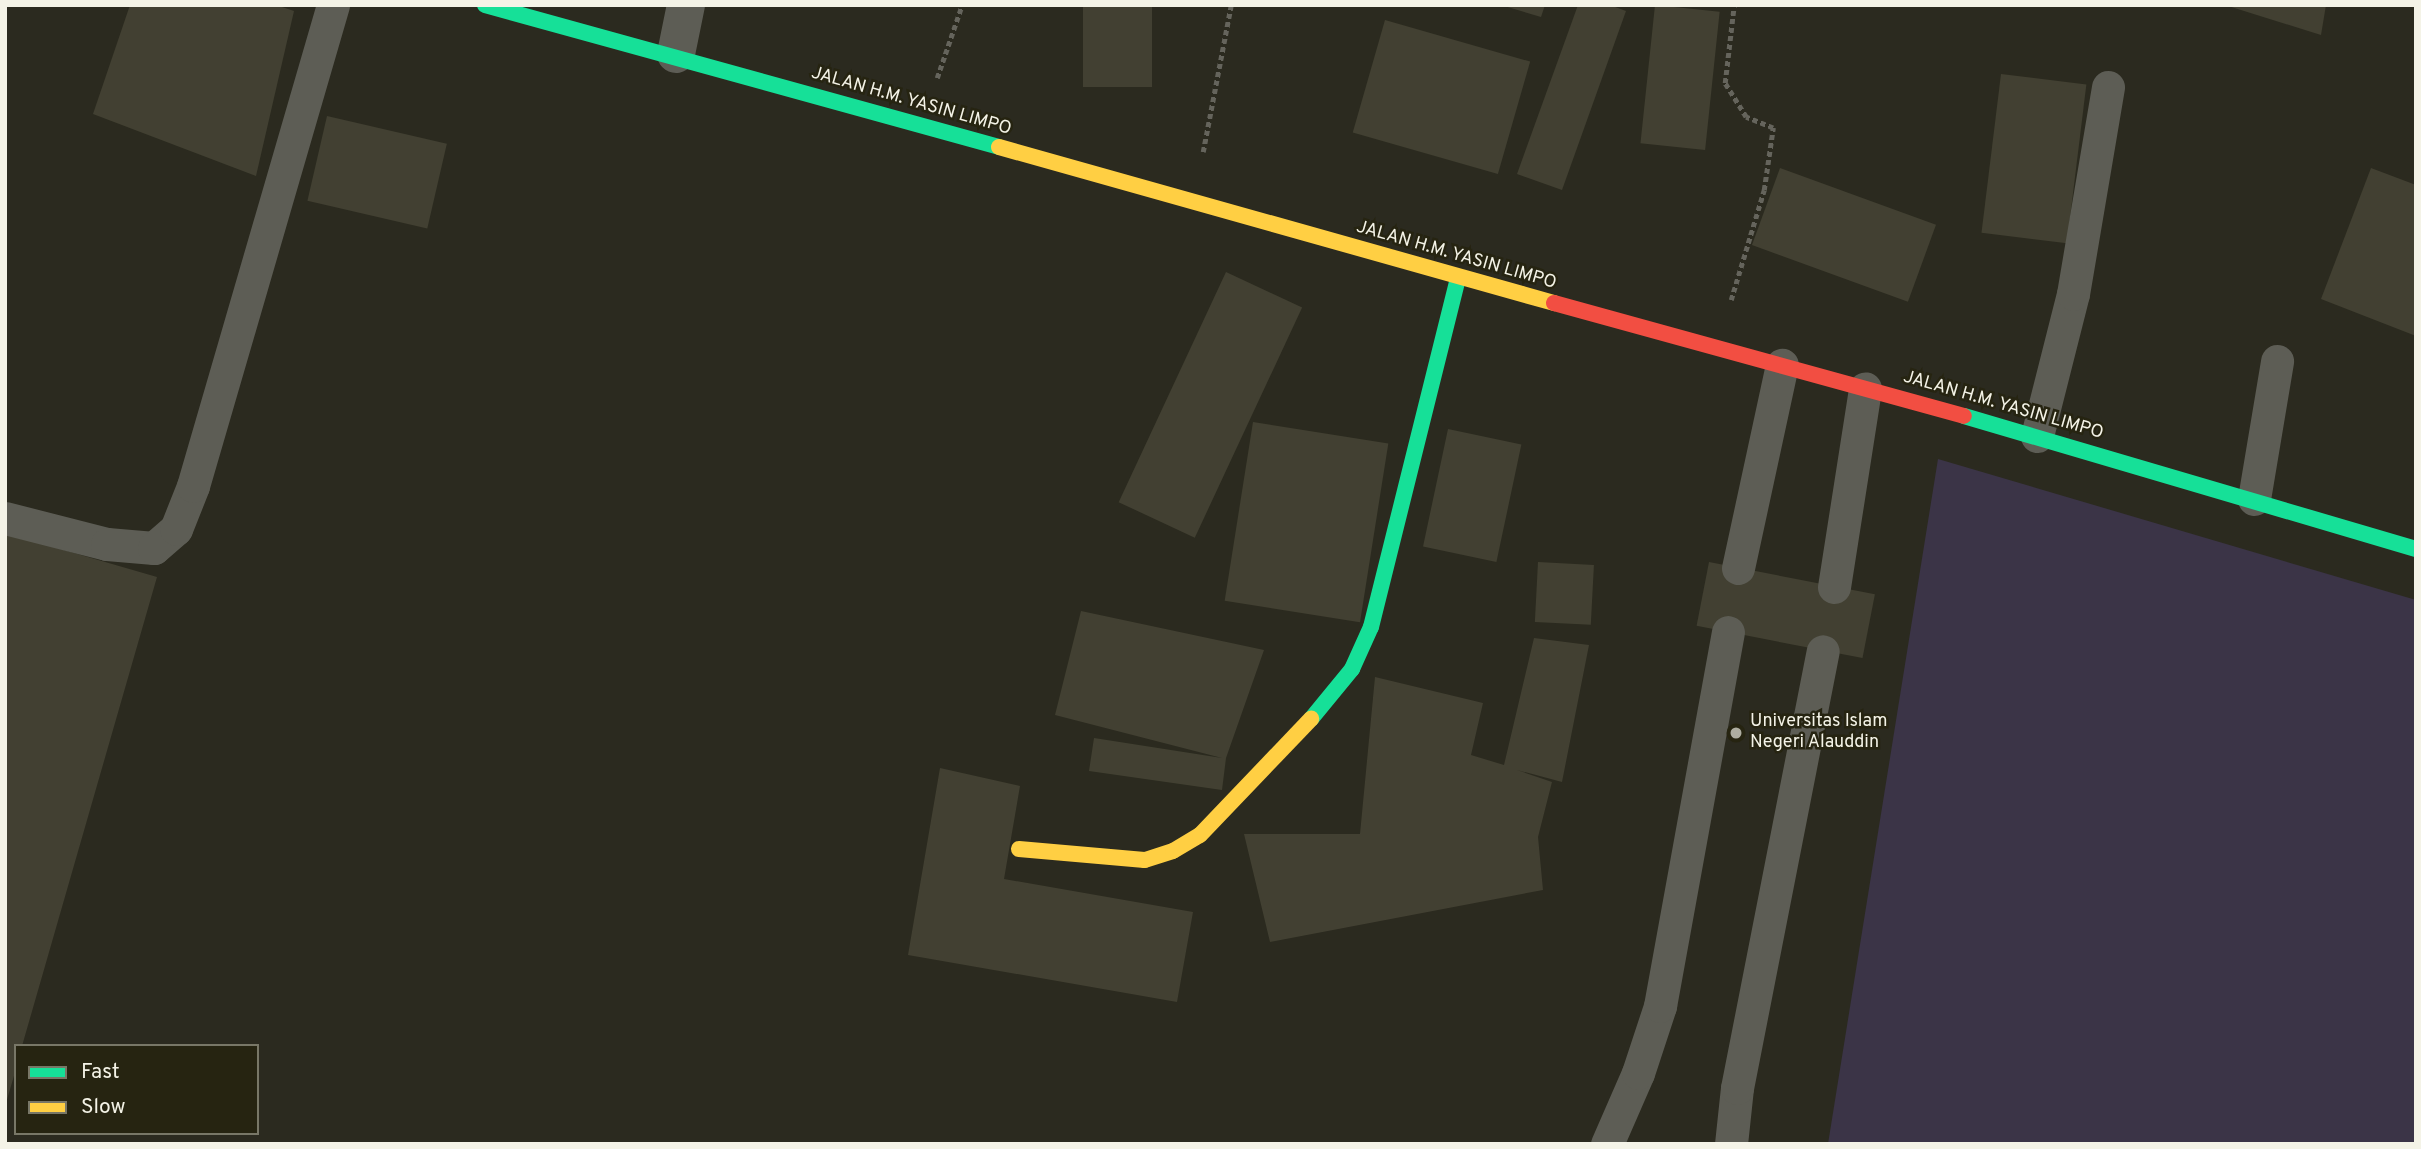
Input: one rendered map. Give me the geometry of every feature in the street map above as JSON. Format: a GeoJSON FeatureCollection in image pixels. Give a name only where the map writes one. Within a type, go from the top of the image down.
{"type":"FeatureCollection","features":[{"type":"Feature","properties":{"kind":"main road","name":"JALAN H.M. YASIN LIMPO"},"geometry":{"type":"LineString","coordinates":[[485,5],[676,54],[1458,278],[1718,346],[2254,499],[2416,549]]}},
{"type":"Feature","properties":{"kind":"main road"},"geometry":{"type":"LineString","coordinates":[[1019,849],[1145,860],[1173,851],[1200,835],[1315,715],[1352,669],[1371,627],[1458,278]]}},
{"type":"Feature","properties":{"kind":"street"},"geometry":{"type":"LineString","coordinates":[[676,54],[686,5]]}},
{"type":"Feature","properties":{"kind":"lane"},"geometry":{"type":"LineString","coordinates":[[5,518],[107,544],[154,548],[176,529],[193,486],[333,5]]}},
{"type":"Feature","properties":{"kind":"lane"},"geometry":{"type":"LineString","coordinates":[[2037,436],[2073,294],[2108,87]]}},
{"type":"Feature","properties":{"kind":"lane"},"geometry":{"type":"LineString","coordinates":[[2254,499],[2277,361]]}},
{"type":"Feature","properties":{"kind":"lane"},"geometry":{"type":"LineString","coordinates":[[1738,568],[1782,365]]}},
{"type":"Feature","properties":{"kind":"lane"},"geometry":{"type":"LineString","coordinates":[[1834,587],[1865,388]]}},
{"type":"Feature","properties":{"kind":"lane"},"geometry":{"type":"LineString","coordinates":[[1607,1144],[1639,1073],[1660,1006],[1728,632]]}},
{"type":"Feature","properties":{"kind":"lane"},"geometry":{"type":"LineString","coordinates":[[1731,1144],[1737,1088],[1823,650]]}},
{"type":"Feature","properties":{"kind":"path"},"geometry":{"type":"LineString","coordinates":[[920,125],[962,5]]}},
{"type":"Feature","properties":{"kind":"path"},"geometry":{"type":"LineString","coordinates":[[1193,201],[1231,5]]}},
{"type":"Feature","properties":{"kind":"path"},"geometry":{"type":"LineString","coordinates":[[1718,346],[1763,190],[1773,128],[1746,117],[1725,83],[1734,5]]}},
{"type":"Feature","properties":{"kind":"shaded area"},"geometry":{"type":"Polygon","coordinates":[[[1938,459],[2416,600],[2416,1144],[1828,1144],[1938,459]]]}},
{"type":"Feature","properties":{"kind":"building"},"geometry":{"type":"Polygon","coordinates":[[[130,5],[276,5],[294,11],[256,176],[93,114],[130,5]]]}},
{"type":"Feature","properties":{"kind":"building"},"geometry":{"type":"Polygon","coordinates":[[[1083,5],[1152,5],[1152,87],[1083,87],[1083,5]]]}},
{"type":"Feature","properties":{"kind":"building"},"geometry":{"type":"Polygon","coordinates":[[[1501,5],[1545,5],[1541,17],[1501,5]]]}},
{"type":"Feature","properties":{"kind":"building"},"geometry":{"type":"Polygon","coordinates":[[[1578,5],[1610,5],[1626,11],[1562,190],[1517,174],[1578,5]]]}},
{"type":"Feature","properties":{"kind":"building"},"geometry":{"type":"Polygon","coordinates":[[[1655,5],[1720,12],[1705,150],[1640,143],[1655,5]]]}},
{"type":"Feature","properties":{"kind":"building"},"geometry":{"type":"Polygon","coordinates":[[[2225,5],[2326,5],[2321,35],[2225,5]]]}},
{"type":"Feature","properties":{"kind":"building"},"geometry":{"type":"Polygon","coordinates":[[[1385,20],[1530,62],[1498,174],[1353,132],[1385,20]]]}},
{"type":"Feature","properties":{"kind":"building"},"geometry":{"type":"Polygon","coordinates":[[[2001,74],[2086,84],[2067,243],[1982,233],[2001,74]]]}},
{"type":"Feature","properties":{"kind":"building"},"geometry":{"type":"Polygon","coordinates":[[[327,116],[447,144],[427,228],[307,201],[327,116]]]}},
{"type":"Feature","properties":{"kind":"building"},"geometry":{"type":"Polygon","coordinates":[[[1780,168],[1936,225],[1908,302],[1752,245],[1780,168]]]}},
{"type":"Feature","properties":{"kind":"building"},"geometry":{"type":"Polygon","coordinates":[[[2371,168],[2416,185],[2416,336],[2321,299],[2371,168]]]}},
{"type":"Feature","properties":{"kind":"building"},"geometry":{"type":"Polygon","coordinates":[[[1226,272],[1302,307],[1195,538],[1119,502],[1226,272]]]}},
{"type":"Feature","properties":{"kind":"building"},"geometry":{"type":"Polygon","coordinates":[[[1253,422],[1388,443],[1360,622],[1225,601],[1253,422]]]}},
{"type":"Feature","properties":{"kind":"building"},"geometry":{"type":"Polygon","coordinates":[[[1448,429],[1521,445],[1496,562],[1423,546],[1448,429]]]}},
{"type":"Feature","properties":{"kind":"building"},"geometry":{"type":"Polygon","coordinates":[[[5,533],[157,577],[23,1044],[14,1044],[14,1076],[6,1103],[5,533]]]}},
{"type":"Feature","properties":{"kind":"building"},"geometry":{"type":"Polygon","coordinates":[[[1538,562],[1594,565],[1591,625],[1535,622],[1538,562]]]}},
{"type":"Feature","properties":{"kind":"building"},"geometry":{"type":"Polygon","coordinates":[[[1709,562],[1875,594],[1862,658],[1697,626],[1709,562]]]}},
{"type":"Feature","properties":{"kind":"building"},"geometry":{"type":"Polygon","coordinates":[[[1081,611],[1264,650],[1226,758],[1222,790],[1089,771],[1094,738],[1222,758],[1055,715],[1081,611]]]}},
{"type":"Feature","properties":{"kind":"building"},"geometry":{"type":"Polygon","coordinates":[[[1534,638],[1589,645],[1562,782],[1517,770],[1552,782],[1538,837],[1543,890],[1270,942],[1244,834],[1360,834],[1375,677],[1483,703],[1471,755],[1504,765],[1534,638]]]}},
{"type":"Feature","properties":{"kind":"building"},"geometry":{"type":"Polygon","coordinates":[[[940,768],[1020,786],[1004,879],[1193,912],[1177,1002],[908,955],[940,768]]]}},
{"type":"Feature","properties":{"kind":"traffic: fast"},"geometry":{"type":"LineString","coordinates":[[485,5],[999,147]]}},
{"type":"Feature","properties":{"kind":"traffic: fast"},"geometry":{"type":"LineString","coordinates":[[1311,719],[1352,669],[1371,627],[1458,278]]}},
{"type":"Feature","properties":{"kind":"traffic: fast"},"geometry":{"type":"LineString","coordinates":[[1964,416],[2416,549]]}},
{"type":"Feature","properties":{"kind":"traffic: slow"},"geometry":{"type":"LineString","coordinates":[[999,147],[1554,303]]}},
{"type":"Feature","properties":{"kind":"traffic: slow"},"geometry":{"type":"LineString","coordinates":[[1019,849],[1145,860],[1173,851],[1200,835],[1311,719]]}},
{"type":"Feature","properties":{"kind":"traffic: jam"},"geometry":{"type":"LineString","coordinates":[[1554,303],[1964,416]]}},
{"type":"Feature","properties":{"kind":"place","name":"Universitas Islam Negeri Alauddin"},"geometry":{"type":"Point","coordinates":[1736,733]}}]}
